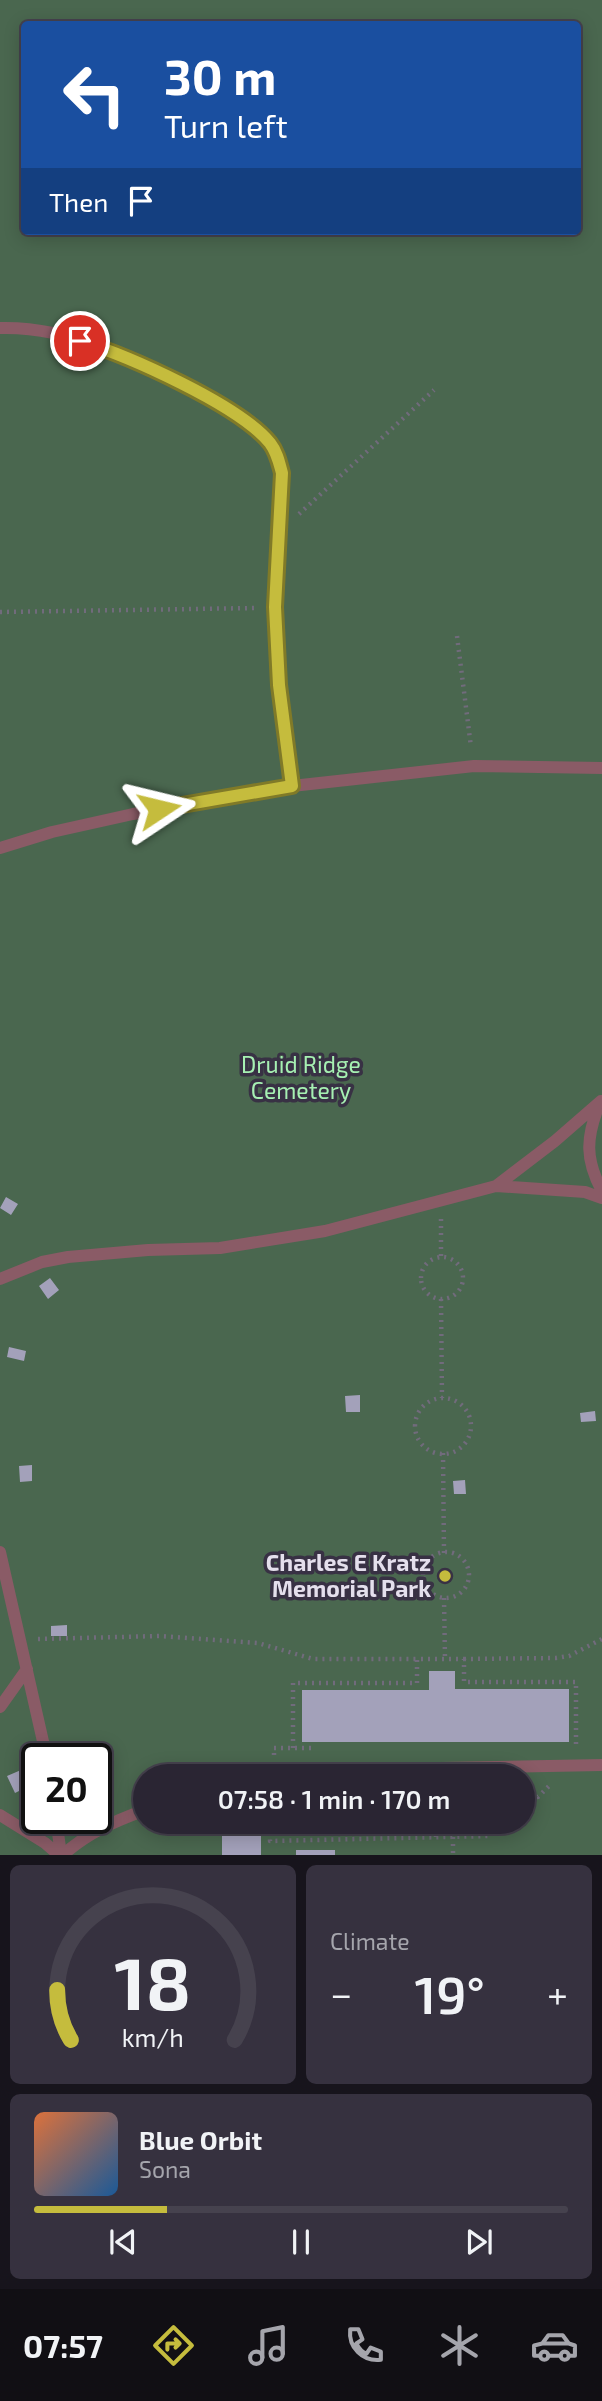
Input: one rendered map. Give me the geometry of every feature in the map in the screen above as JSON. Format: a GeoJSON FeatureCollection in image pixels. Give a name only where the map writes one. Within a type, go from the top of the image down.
{"type":"FeatureCollection","features":[{"type":"Feature","properties":{"kind":"lane"},"geometry":{"type":"LineString","coordinates":[[0,328],[23,328],[51,333],[114,351],[239,416],[271,444],[282,473],[275,607],[279,685],[292,786]]}},
{"type":"Feature","properties":{"kind":"lane"},"geometry":{"type":"LineString","coordinates":[[0,848],[52,832],[133,814],[292,786],[474,766],[602,768]]}},
{"type":"Feature","properties":{"kind":"lane"},"geometry":{"type":"LineString","coordinates":[[496,1186],[555,1141],[601,1100]]}},
{"type":"Feature","properties":{"kind":"lane"},"geometry":{"type":"LineString","coordinates":[[601,1100],[591,1127],[589,1145],[593,1175],[602,1191]]}},
{"type":"Feature","properties":{"kind":"lane"},"geometry":{"type":"LineString","coordinates":[[0,1279],[42,1262],[68,1256],[220,1248],[314,1233],[496,1186],[585,1192],[602,1198]]}},
{"type":"Feature","properties":{"kind":"lane"},"geometry":{"type":"LineString","coordinates":[[0,1552],[43,1743]]}},
{"type":"Feature","properties":{"kind":"lane"},"geometry":{"type":"LineString","coordinates":[[0,1707],[13,1693],[27,1669]]}},
{"type":"Feature","properties":{"kind":"lane"},"geometry":{"type":"LineString","coordinates":[[535,1766],[602,1765]]}},
{"type":"Feature","properties":{"kind":"lane"},"geometry":{"type":"LineString","coordinates":[[0,1815],[61,1855]]}},
{"type":"Feature","properties":{"kind":"lane"},"geometry":{"type":"LineString","coordinates":[[61,1855],[80,1839],[133,1815]]}},
{"type":"Feature","properties":{"kind":"lane"},"geometry":{"type":"LineString","coordinates":[[58,1834],[61,1855]]}},
{"type":"Feature","properties":{"kind":"path"},"geometry":{"type":"LineString","coordinates":[[278,533],[434,390]]}},
{"type":"Feature","properties":{"kind":"path"},"geometry":{"type":"LineString","coordinates":[[0,612],[275,607]]}},
{"type":"Feature","properties":{"kind":"path"},"geometry":{"type":"LineString","coordinates":[[457,636],[474,766]]}},
{"type":"Feature","properties":{"kind":"path"},"geometry":{"type":"LineString","coordinates":[[440,1200],[441,1256]]}},
{"type":"Feature","properties":{"kind":"path"},"geometry":{"type":"LineString","coordinates":[[441,1256],[458,1264],[463,1278],[459,1291],[453,1297],[441,1299],[426,1292],[421,1282],[423,1268],[429,1261],[441,1256]]}},
{"type":"Feature","properties":{"kind":"path"},"geometry":{"type":"LineString","coordinates":[[441,1299],[442,1398]]}},
{"type":"Feature","properties":{"kind":"path"},"geometry":{"type":"LineString","coordinates":[[442,1398],[453,1400],[464,1409],[471,1428],[462,1446],[443,1453],[424,1446],[415,1427],[420,1409],[431,1401],[442,1398]]}},
{"type":"Feature","properties":{"kind":"path"},"geometry":{"type":"LineString","coordinates":[[443,1453],[444,1553]]}},
{"type":"Feature","properties":{"kind":"path"},"geometry":{"type":"LineString","coordinates":[[444,1553],[459,1557],[465,1562],[469,1576],[463,1591],[444,1598],[429,1590],[423,1573],[428,1561],[444,1553]]}},
{"type":"Feature","properties":{"kind":"path"},"geometry":{"type":"LineString","coordinates":[[444,1598],[445,1659]]}},
{"type":"Feature","properties":{"kind":"path"},"geometry":{"type":"LineString","coordinates":[[19,1639],[160,1636],[258,1643],[313,1659],[556,1658],[569,1656],[602,1639]]}},
{"type":"Feature","properties":{"kind":"path"},"geometry":{"type":"LineString","coordinates":[[278,1748],[290,1748],[293,1683],[417,1682],[416,1659]]}},
{"type":"Feature","properties":{"kind":"path"},"geometry":{"type":"LineString","coordinates":[[464,1659],[464,1682],[576,1682],[576,1748]]}},
{"type":"Feature","properties":{"kind":"path"},"geometry":{"type":"LineString","coordinates":[[387,1682],[387,1690]]}},
{"type":"Feature","properties":{"kind":"path"},"geometry":{"type":"LineString","coordinates":[[491,1689],[492,1682]]}},
{"type":"Feature","properties":{"kind":"path"},"geometry":{"type":"LineString","coordinates":[[270,1834],[270,1841],[490,1836]]}},
{"type":"Feature","properties":{"kind":"path"},"geometry":{"type":"LineString","coordinates":[[453,1837],[453,1855]]}},
{"type":"Feature","properties":{"kind":"green space","name":"Druid Ridge Cemetery"},"geometry":{"type":"Polygon","coordinates":[[[0,0],[602,0],[602,1855],[0,1855],[0,0]]]}},
{"type":"Feature","properties":{"kind":"building"},"geometry":{"type":"Polygon","coordinates":[[[6,1197],[18,1204],[11,1215],[0,1208],[6,1197]]]}},
{"type":"Feature","properties":{"kind":"building"},"geometry":{"type":"Polygon","coordinates":[[[50,1278],[59,1290],[48,1299],[39,1286],[50,1278]]]}},
{"type":"Feature","properties":{"kind":"building"},"geometry":{"type":"Polygon","coordinates":[[[9,1347],[26,1351],[24,1361],[7,1357],[9,1347]]]}},
{"type":"Feature","properties":{"kind":"building"},"geometry":{"type":"Polygon","coordinates":[[[360,1395],[360,1412],[346,1412],[345,1396],[360,1395]]]}},
{"type":"Feature","properties":{"kind":"building"},"geometry":{"type":"Polygon","coordinates":[[[595,1411],[596,1421],[581,1422],[580,1413],[595,1411]]]}},
{"type":"Feature","properties":{"kind":"building"},"geometry":{"type":"Polygon","coordinates":[[[32,1465],[32,1481],[20,1482],[19,1466],[32,1465]]]}},
{"type":"Feature","properties":{"kind":"building"},"geometry":{"type":"Polygon","coordinates":[[[465,1480],[466,1494],[454,1494],[453,1481],[465,1480]]]}},
{"type":"Feature","properties":{"kind":"building"},"geometry":{"type":"Polygon","coordinates":[[[67,1625],[67,1636],[51,1636],[51,1626],[67,1625]]]}},
{"type":"Feature","properties":{"kind":"building"},"geometry":{"type":"Polygon","coordinates":[[[429,1671],[455,1671],[455,1689],[569,1689],[569,1742],[302,1742],[302,1690],[429,1690],[429,1671]]]}},
{"type":"Feature","properties":{"kind":"building"},"geometry":{"type":"Polygon","coordinates":[[[21,1770],[21,1790],[15,1793],[7,1776],[21,1770]]]}},
{"type":"Feature","properties":{"kind":"building"},"geometry":{"type":"Polygon","coordinates":[[[222,1834],[261,1834],[261,1855],[222,1855],[222,1834]]]}},
{"type":"Feature","properties":{"kind":"building"},"geometry":{"type":"Polygon","coordinates":[[[296,1850],[335,1850],[335,1855],[296,1855],[296,1850]]]}},
{"type":"Feature","properties":{"kind":"place","name":"Charles E Kratz Memorial Park"},"geometry":{"type":"Point","coordinates":[445,1576]}},
{"type":"Feature","properties":{"kind":"route"},"geometry":{"type":"LineString","coordinates":[[80,341],[114,351],[239,416],[271,444],[282,473],[275,607],[279,685],[292,786],[159,809]]}}]}
